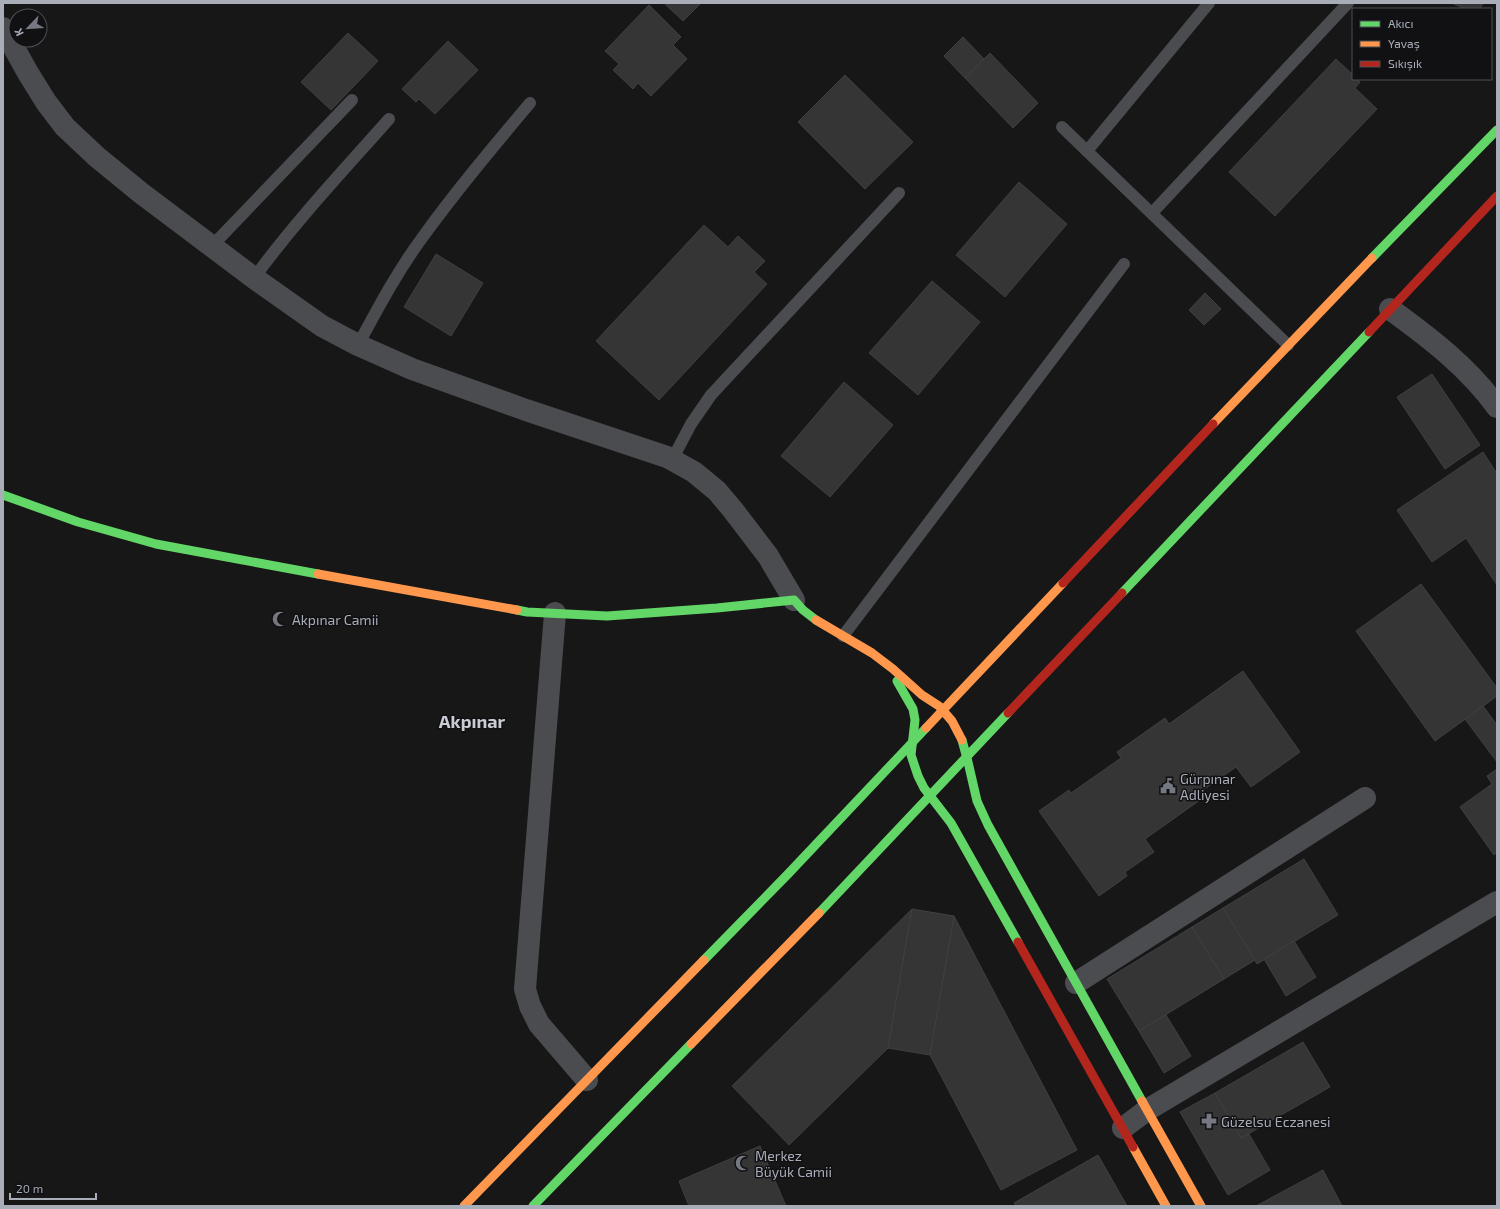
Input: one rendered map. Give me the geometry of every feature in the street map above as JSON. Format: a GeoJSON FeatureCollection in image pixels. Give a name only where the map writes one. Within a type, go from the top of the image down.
{"type":"FeatureCollection","features":[{"type":"Feature","properties":{"kind":"main road"},"geometry":{"type":"LineString","coordinates":[[464,1206],[788,874],[1288,345],[1497,130]]}},
{"type":"Feature","properties":{"kind":"main road"},"geometry":{"type":"LineString","coordinates":[[533,1206],[814,919],[1497,196]]}},
{"type":"Feature","properties":{"kind":"main road"},"geometry":{"type":"LineString","coordinates":[[3,495],[78,522],[156,544],[526,612],[607,616],[717,608],[794,600],[812,619],[852,640],[883,661],[921,694],[944,710],[954,725],[961,740],[967,757],[977,801],[989,827],[1201,1206]]}},
{"type":"Feature","properties":{"kind":"main road"},"geometry":{"type":"LineString","coordinates":[[883,661],[902,688],[913,709],[916,720],[911,755],[913,764],[924,788],[951,823],[969,854],[1166,1206]]}},
{"type":"Feature","properties":{"kind":"street"},"geometry":{"type":"LineString","coordinates":[[3,28],[46,102],[65,127],[105,163],[211,247],[322,326],[358,345],[419,372],[672,460],[694,472],[717,491],[733,510],[768,556],[794,600]]}},
{"type":"Feature","properties":{"kind":"street"},"geometry":{"type":"LineString","coordinates":[[1390,309],[1426,334],[1467,370],[1497,407]]}},
{"type":"Feature","properties":{"kind":"street"},"geometry":{"type":"LineString","coordinates":[[555,613],[525,990],[530,1006],[539,1024],[587,1080]]}},
{"type":"Feature","properties":{"kind":"street"},"geometry":{"type":"LineString","coordinates":[[1076,983],[1365,798]]}},
{"type":"Feature","properties":{"kind":"street"},"geometry":{"type":"LineString","coordinates":[[1123,1128],[1147,1110],[1497,902]]}},
{"type":"Feature","properties":{"kind":"lane"},"geometry":{"type":"LineString","coordinates":[[1087,151],[1209,3]]}},
{"type":"Feature","properties":{"kind":"lane"},"geometry":{"type":"LineString","coordinates":[[1152,213],[1348,3]]}},
{"type":"Feature","properties":{"kind":"lane"},"geometry":{"type":"LineString","coordinates":[[211,247],[352,100]]}},
{"type":"Feature","properties":{"kind":"lane"},"geometry":{"type":"LineString","coordinates":[[358,345],[390,286],[421,239],[455,193],[530,103]]}},
{"type":"Feature","properties":{"kind":"lane"},"geometry":{"type":"LineString","coordinates":[[254,278],[280,242],[389,119]]}},
{"type":"Feature","properties":{"kind":"lane"},"geometry":{"type":"LineString","coordinates":[[1062,127],[1288,345]]}},
{"type":"Feature","properties":{"kind":"lane"},"geometry":{"type":"LineString","coordinates":[[672,460],[691,424],[711,395],[899,193]]}},
{"type":"Feature","properties":{"kind":"lane"},"geometry":{"type":"LineString","coordinates":[[843,636],[1124,264]]}},
{"type":"Feature","properties":{"kind":"building"},"geometry":{"type":"Polygon","coordinates":[[[664,3],[701,3],[683,21],[664,3]]]}},
{"type":"Feature","properties":{"kind":"building"},"geometry":{"type":"Polygon","coordinates":[[[1452,3],[1483,3],[1480,8],[1463,8],[1452,3]]]}},
{"type":"Feature","properties":{"kind":"building"},"geometry":{"type":"Polygon","coordinates":[[[649,5],[681,37],[673,45],[687,59],[651,96],[638,83],[633,89],[613,70],[619,64],[605,51],[649,5]]]}},
{"type":"Feature","properties":{"kind":"building"},"geometry":{"type":"Polygon","coordinates":[[[348,33],[378,61],[331,110],[301,82],[348,33]]]}},
{"type":"Feature","properties":{"kind":"building"},"geometry":{"type":"Polygon","coordinates":[[[963,37],[984,59],[965,78],[944,56],[963,37]]]}},
{"type":"Feature","properties":{"kind":"building"},"geometry":{"type":"Polygon","coordinates":[[[448,41],[478,70],[435,114],[419,99],[416,102],[402,89],[448,41]]]}},
{"type":"Feature","properties":{"kind":"building"},"geometry":{"type":"Polygon","coordinates":[[[990,53],[1038,103],[1013,128],[965,78],[990,53]]]}},
{"type":"Feature","properties":{"kind":"building"},"geometry":{"type":"Polygon","coordinates":[[[1336,59],[1352,74],[1352,80],[1358,80],[1360,82],[1355,88],[1377,109],[1275,216],[1229,172],[1336,59]]]}},
{"type":"Feature","properties":{"kind":"building"},"geometry":{"type":"Polygon","coordinates":[[[845,75],[913,142],[865,189],[798,122],[845,75]]]}},
{"type":"Feature","properties":{"kind":"building"},"geometry":{"type":"Polygon","coordinates":[[[1019,182],[1067,224],[1005,297],[956,255],[1019,182]]]}},
{"type":"Feature","properties":{"kind":"building"},"geometry":{"type":"Polygon","coordinates":[[[704,225],[728,247],[738,236],[765,261],[754,272],[767,284],[659,400],[596,341],[704,225]]]}},
{"type":"Feature","properties":{"kind":"building"},"geometry":{"type":"Polygon","coordinates":[[[436,254],[483,283],[451,336],[404,307],[436,254]]]}},
{"type":"Feature","properties":{"kind":"building"},"geometry":{"type":"Polygon","coordinates":[[[932,281],[980,322],[918,395],[869,353],[932,281]]]}},
{"type":"Feature","properties":{"kind":"building"},"geometry":{"type":"Polygon","coordinates":[[[1205,293],[1221,309],[1204,325],[1189,310],[1205,293]]]}},
{"type":"Feature","properties":{"kind":"building"},"geometry":{"type":"Polygon","coordinates":[[[1432,374],[1480,445],[1445,469],[1397,397],[1432,374]]]}},
{"type":"Feature","properties":{"kind":"building"},"geometry":{"type":"Polygon","coordinates":[[[844,382],[893,425],[830,497],[781,456],[844,382]]]}},
{"type":"Feature","properties":{"kind":"building"},"geometry":{"type":"Polygon","coordinates":[[[1483,452],[1497,474],[1497,585],[1466,538],[1432,562],[1397,510],[1483,452]]]}},
{"type":"Feature","properties":{"kind":"building"},"geometry":{"type":"Polygon","coordinates":[[[1421,584],[1497,688],[1497,696],[1435,741],[1356,631],[1421,584]]]}},
{"type":"Feature","properties":{"kind":"building"},"geometry":{"type":"Polygon","coordinates":[[[1243,671],[1300,752],[1251,787],[1236,767],[1196,795],[1200,800],[1145,839],[1154,852],[1125,872],[1127,876],[1099,896],[1039,811],[1069,790],[1071,793],[1121,758],[1117,752],[1165,718],[1169,724],[1243,671]]]}},
{"type":"Feature","properties":{"kind":"building"},"geometry":{"type":"Polygon","coordinates":[[[1483,706],[1497,725],[1497,762],[1465,719],[1483,706]]]}},
{"type":"Feature","properties":{"kind":"building"},"geometry":{"type":"Polygon","coordinates":[[[1497,769],[1497,852],[1494,855],[1460,807],[1492,784],[1487,776],[1497,769]]]}},
{"type":"Feature","properties":{"kind":"building"},"geometry":{"type":"Polygon","coordinates":[[[1304,859],[1338,915],[1257,964],[1223,908],[1304,859]]]}},
{"type":"Feature","properties":{"kind":"building"},"geometry":{"type":"Polygon","coordinates":[[[1223,908],[1255,960],[1224,979],[1192,927],[1223,908]]]}},
{"type":"Feature","properties":{"kind":"building"},"geometry":{"type":"Polygon","coordinates":[[[912,909],[888,1048],[789,1145],[732,1086],[912,909]]]}},
{"type":"Feature","properties":{"kind":"building"},"geometry":{"type":"Polygon","coordinates":[[[912,909],[954,916],[930,1055],[888,1048],[912,909]]]}},
{"type":"Feature","properties":{"kind":"building"},"geometry":{"type":"Polygon","coordinates":[[[954,916],[1077,1150],[1001,1190],[930,1055],[954,916]]]}},
{"type":"Feature","properties":{"kind":"building"},"geometry":{"type":"Polygon","coordinates":[[[1192,927],[1224,979],[1139,1031],[1107,979],[1192,927]]]}},
{"type":"Feature","properties":{"kind":"building"},"geometry":{"type":"Polygon","coordinates":[[[1294,941],[1316,977],[1286,996],[1264,959],[1294,941]]]}},
{"type":"Feature","properties":{"kind":"building"},"geometry":{"type":"Polygon","coordinates":[[[1166,1015],[1191,1056],[1164,1073],[1139,1031],[1166,1015]]]}},
{"type":"Feature","properties":{"kind":"building"},"geometry":{"type":"Polygon","coordinates":[[[1303,1042],[1330,1087],[1241,1138],[1215,1093],[1303,1042]]]}},
{"type":"Feature","properties":{"kind":"building"},"geometry":{"type":"Polygon","coordinates":[[[1215,1093],[1241,1138],[1249,1134],[1270,1170],[1228,1195],[1180,1112],[1215,1093]]]}},
{"type":"Feature","properties":{"kind":"building","name":"Merkez Büyük Camii"},"geometry":{"type":"Polygon","coordinates":[[[760,1146],[786,1206],[689,1206],[679,1181],[760,1146]]]}},
{"type":"Feature","properties":{"kind":"building"},"geometry":{"type":"Polygon","coordinates":[[[1098,1155],[1127,1206],[1016,1206],[1014,1203],[1098,1155]]]}},
{"type":"Feature","properties":{"kind":"building"},"geometry":{"type":"Polygon","coordinates":[[[1323,1170],[1342,1206],[1256,1206],[1323,1170]]]}},
{"type":"Feature","properties":{"kind":"traffic: fast"},"geometry":{"type":"LineString","coordinates":[[1372,258],[1497,130]]}},
{"type":"Feature","properties":{"kind":"traffic: fast"},"geometry":{"type":"LineString","coordinates":[[1122,593],[1369,332]]}},
{"type":"Feature","properties":{"kind":"traffic: fast"},"geometry":{"type":"LineString","coordinates":[[3,495],[78,522],[156,544],[318,574]]}},
{"type":"Feature","properties":{"kind":"traffic: fast"},"geometry":{"type":"LineString","coordinates":[[517,610],[527,612],[607,616],[717,608],[794,600],[803,610],[816,620]]}},
{"type":"Feature","properties":{"kind":"traffic: fast"},"geometry":{"type":"LineString","coordinates":[[897,681],[913,709],[915,720],[911,755],[918,776],[924,788],[951,823],[1018,942]]}},
{"type":"Feature","properties":{"kind":"traffic: fast"},"geometry":{"type":"LineString","coordinates":[[819,913],[1008,713]]}},
{"type":"Feature","properties":{"kind":"traffic: fast"},"geometry":{"type":"LineString","coordinates":[[704,960],[788,874],[926,728]]}},
{"type":"Feature","properties":{"kind":"traffic: fast"},"geometry":{"type":"LineString","coordinates":[[962,740],[977,801],[988,825],[1142,1101]]}},
{"type":"Feature","properties":{"kind":"traffic: fast"},"geometry":{"type":"LineString","coordinates":[[533,1206],[691,1044]]}},
{"type":"Feature","properties":{"kind":"traffic: slow"},"geometry":{"type":"LineString","coordinates":[[1213,424],[1372,258]]}},
{"type":"Feature","properties":{"kind":"traffic: slow"},"geometry":{"type":"LineString","coordinates":[[318,574],[517,610]]}},
{"type":"Feature","properties":{"kind":"traffic: slow"},"geometry":{"type":"LineString","coordinates":[[926,728],[1063,583]]}},
{"type":"Feature","properties":{"kind":"traffic: slow"},"geometry":{"type":"LineString","coordinates":[[816,620],[872,653],[893,669],[922,695],[939,706],[952,721],[962,740]]}},
{"type":"Feature","properties":{"kind":"traffic: slow"},"geometry":{"type":"LineString","coordinates":[[691,1044],[819,913]]}},
{"type":"Feature","properties":{"kind":"traffic: slow"},"geometry":{"type":"LineString","coordinates":[[464,1206],[704,960]]}},
{"type":"Feature","properties":{"kind":"traffic: slow"},"geometry":{"type":"LineString","coordinates":[[1142,1101],[1201,1206]]}},
{"type":"Feature","properties":{"kind":"traffic: slow"},"geometry":{"type":"LineString","coordinates":[[1133,1147],[1166,1206]]}},
{"type":"Feature","properties":{"kind":"traffic: jam"},"geometry":{"type":"LineString","coordinates":[[1369,332],[1497,196]]}},
{"type":"Feature","properties":{"kind":"traffic: jam"},"geometry":{"type":"LineString","coordinates":[[1063,583],[1213,424]]}},
{"type":"Feature","properties":{"kind":"traffic: jam"},"geometry":{"type":"LineString","coordinates":[[1008,713],[1122,593]]}},
{"type":"Feature","properties":{"kind":"traffic: jam"},"geometry":{"type":"LineString","coordinates":[[1018,942],[1133,1147]]}},
{"type":"Feature","properties":{"kind":"place","name":"Akpınar Camii"},"geometry":{"type":"Point","coordinates":[280,619]}},
{"type":"Feature","properties":{"kind":"place","name":"Gürpınar Adliyesi"},"geometry":{"type":"Point","coordinates":[1168,786]}},
{"type":"Feature","properties":{"kind":"place","name":"Güzelsu Eczanesi"},"geometry":{"type":"Point","coordinates":[1209,1121]}},
{"type":"Feature","properties":{"kind":"place","name":"Merkez Büyük Camii"},"geometry":{"type":"Point","coordinates":[743,1163]}},
{"type":"Feature","properties":{"kind":"district","name":"Akpınar"},"geometry":{"type":"Point","coordinates":[472,721]}}]}
